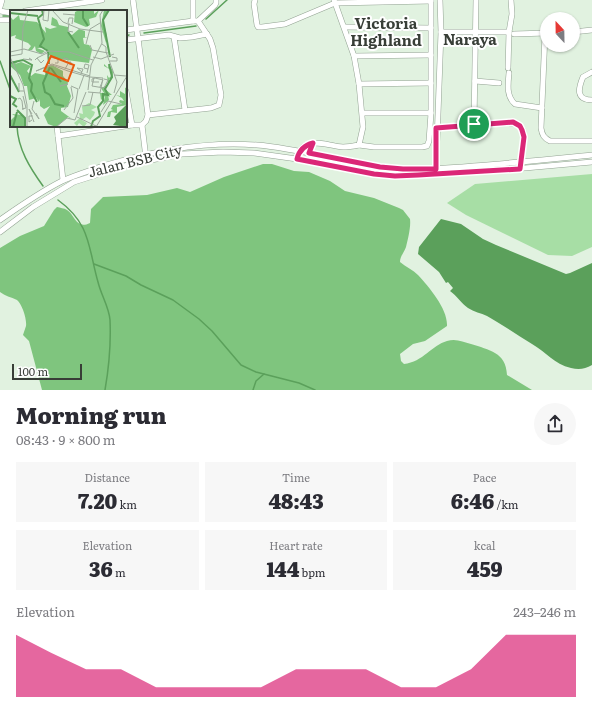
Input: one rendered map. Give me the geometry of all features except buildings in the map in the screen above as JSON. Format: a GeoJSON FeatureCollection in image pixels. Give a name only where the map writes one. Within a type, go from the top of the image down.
{"type":"FeatureCollection","features":[{"type":"Feature","properties":{"kind":"street"},"geometry":{"type":"LineString","coordinates":[[0,7],[2,0]]}},
{"type":"Feature","properties":{"kind":"street"},"geometry":{"type":"LineString","coordinates":[[32,10],[102,0]]}},
{"type":"Feature","properties":{"kind":"street"},"geometry":{"type":"LineString","coordinates":[[127,126],[142,125],[146,121],[148,115],[133,0]]}},
{"type":"Feature","properties":{"kind":"street"},"geometry":{"type":"LineString","coordinates":[[148,115],[216,107],[219,104],[221,98],[213,48],[207,34],[195,21],[193,0]]}},
{"type":"Feature","properties":{"kind":"street"},"geometry":{"type":"LineString","coordinates":[[127,30],[195,21],[215,6],[216,0]]}},
{"type":"Feature","properties":{"kind":"street"},"geometry":{"type":"LineString","coordinates":[[255,0],[254,4],[258,27],[285,24],[335,2],[431,1],[431,114],[429,141],[427,146],[374,147],[359,145],[342,147],[313,143],[299,151],[297,159]]}},
{"type":"Feature","properties":{"kind":"street"},"geometry":{"type":"LineString","coordinates":[[436,169],[440,0]]}},
{"type":"Feature","properties":{"kind":"street"},"geometry":{"type":"LineString","coordinates":[[474,124],[476,0]]}},
{"type":"Feature","properties":{"kind":"street"},"geometry":{"type":"LineString","coordinates":[[511,0],[512,14],[508,93],[512,101],[516,104],[542,108]]}},
{"type":"Feature","properties":{"kind":"street"},"geometry":{"type":"LineString","coordinates":[[335,2],[354,56],[359,84],[363,113],[363,127],[359,145]]}},
{"type":"Feature","properties":{"kind":"street"},"geometry":{"type":"LineString","coordinates":[[0,11],[10,13]]}},
{"type":"Feature","properties":{"kind":"street"},"geometry":{"type":"LineString","coordinates":[[345,27],[431,28]]}},
{"type":"Feature","properties":{"kind":"street"},"geometry":{"type":"LineString","coordinates":[[580,31],[592,30]]}},
{"type":"Feature","properties":{"kind":"street"},"geometry":{"type":"LineString","coordinates":[[440,32],[540,34]]}},
{"type":"Feature","properties":{"kind":"street"},"geometry":{"type":"LineString","coordinates":[[127,40],[164,35],[180,38],[192,38],[207,34]]}},
{"type":"Feature","properties":{"kind":"street"},"geometry":{"type":"LineString","coordinates":[[174,37],[185,110]]}},
{"type":"Feature","properties":{"kind":"street"},"geometry":{"type":"LineString","coordinates":[[545,52],[541,128],[542,134],[550,141],[592,141]]}},
{"type":"Feature","properties":{"kind":"street"},"geometry":{"type":"LineString","coordinates":[[354,56],[431,55]]}},
{"type":"Feature","properties":{"kind":"street"},"geometry":{"type":"LineString","coordinates":[[592,72],[583,77],[579,94],[581,98],[585,100],[592,100]]}},
{"type":"Feature","properties":{"kind":"street"},"geometry":{"type":"LineString","coordinates":[[475,81],[499,83]]}},
{"type":"Feature","properties":{"kind":"street"},"geometry":{"type":"LineString","coordinates":[[359,84],[431,83]]}},
{"type":"Feature","properties":{"kind":"street"},"geometry":{"type":"LineString","coordinates":[[127,97],[132,125]]}},
{"type":"Feature","properties":{"kind":"street"},"geometry":{"type":"LineString","coordinates":[[363,113],[431,114]]}},
{"type":"Feature","properties":{"kind":"street"},"geometry":{"type":"LineString","coordinates":[[436,128],[513,122],[522,130],[524,137],[520,169]]}},
{"type":"Feature","properties":{"kind":"street"},"geometry":{"type":"LineString","coordinates":[[142,125],[146,157]]}},
{"type":"Feature","properties":{"kind":"street"},"geometry":{"type":"LineString","coordinates":[[57,127],[63,180]]}},
{"type":"Feature","properties":{"kind":"street"},"geometry":{"type":"LineString","coordinates":[[58,136],[93,129],[112,127]]}},
{"type":"Feature","properties":{"kind":"street"},"geometry":{"type":"LineString","coordinates":[[309,153],[313,143]]}},
{"type":"Feature","properties":{"kind":"street","name":"Jalan BSB City"},"geometry":{"type":"LineString","coordinates":[[0,220],[25,202],[63,180],[105,166],[189,147],[257,145],[299,151],[380,167],[403,169],[436,169],[520,163],[592,155]]}},
{"type":"Feature","properties":{"kind":"street","name":"Jalan BSB City"},"geometry":{"type":"LineString","coordinates":[[0,232],[33,207],[74,182],[146,157],[223,152],[254,153],[297,159],[374,174],[395,176],[520,169],[592,162]]}},
{"type":"Feature","properties":{"kind":"shaded area"},"geometry":{"type":"Polygon","coordinates":[[[263,164],[272,164],[294,171],[309,172],[330,181],[345,191],[374,198],[399,208],[403,210],[410,219],[408,240],[400,262],[418,275],[432,292],[441,306],[447,326],[425,341],[413,344],[400,354],[401,361],[404,364],[417,360],[442,343],[450,340],[459,341],[490,350],[495,353],[503,361],[506,367],[507,375],[532,390],[42,390],[29,341],[23,335],[26,323],[22,308],[17,300],[0,292],[0,248],[20,236],[44,226],[57,207],[67,210],[76,221],[82,225],[85,225],[90,223],[91,209],[103,197],[147,195],[177,188],[190,192],[224,177],[263,164]]]}},
{"type":"Feature","properties":{"kind":"shaded area"},"geometry":{"type":"Polygon","coordinates":[[[592,174],[592,247],[572,256],[548,255],[466,215],[447,203],[475,184],[592,174]]]}},
{"type":"Feature","properties":{"kind":"shaded area"},"geometry":{"type":"Polygon","coordinates":[[[441,219],[461,224],[483,239],[566,274],[592,263],[592,365],[577,369],[560,364],[537,347],[499,323],[468,308],[463,304],[450,291],[453,288],[448,282],[446,283],[439,272],[418,254],[419,247],[441,219]]]}},
{"type":"Feature","properties":{"kind":"waterway"},"geometry":{"type":"LineString","coordinates":[[206,19],[227,0]]}},
{"type":"Feature","properties":{"kind":"waterway"},"geometry":{"type":"LineString","coordinates":[[3,16],[10,16]]}},
{"type":"Feature","properties":{"kind":"waterway"},"geometry":{"type":"LineString","coordinates":[[144,33],[196,26]]}},
{"type":"Feature","properties":{"kind":"waterway"},"geometry":{"type":"LineString","coordinates":[[0,61],[10,89]]}},
{"type":"Feature","properties":{"kind":"waterway"},"geometry":{"type":"LineString","coordinates":[[17,127],[22,150],[43,186]]}},
{"type":"Feature","properties":{"kind":"waterway"},"geometry":{"type":"LineString","coordinates":[[58,200],[69,209],[83,227],[90,247],[99,287],[107,306],[110,320],[110,346],[105,390]]}},
{"type":"Feature","properties":{"kind":"waterway"},"geometry":{"type":"LineString","coordinates":[[94,264],[126,276],[173,300],[199,319],[212,331],[241,365],[256,372],[299,383],[315,390]]}},
{"type":"Feature","properties":{"kind":"waterway"},"geometry":{"type":"LineString","coordinates":[[253,390],[256,381],[264,374]]}},
{"type":"Feature","properties":{"kind":"district","name":"Victoria Highland"},"geometry":{"type":"Point","coordinates":[386,30]}},
{"type":"Feature","properties":{"kind":"district","name":"Naraya"},"geometry":{"type":"Point","coordinates":[470,38]}},
{"type":"Feature","properties":{"kind":"route"},"geometry":{"type":"LineString","coordinates":[[513,122],[520,126],[524,137],[520,169],[395,176],[374,174],[297,159],[299,151],[313,143],[309,153],[380,167],[436,169],[436,128],[474,124],[513,122]]}}]}
